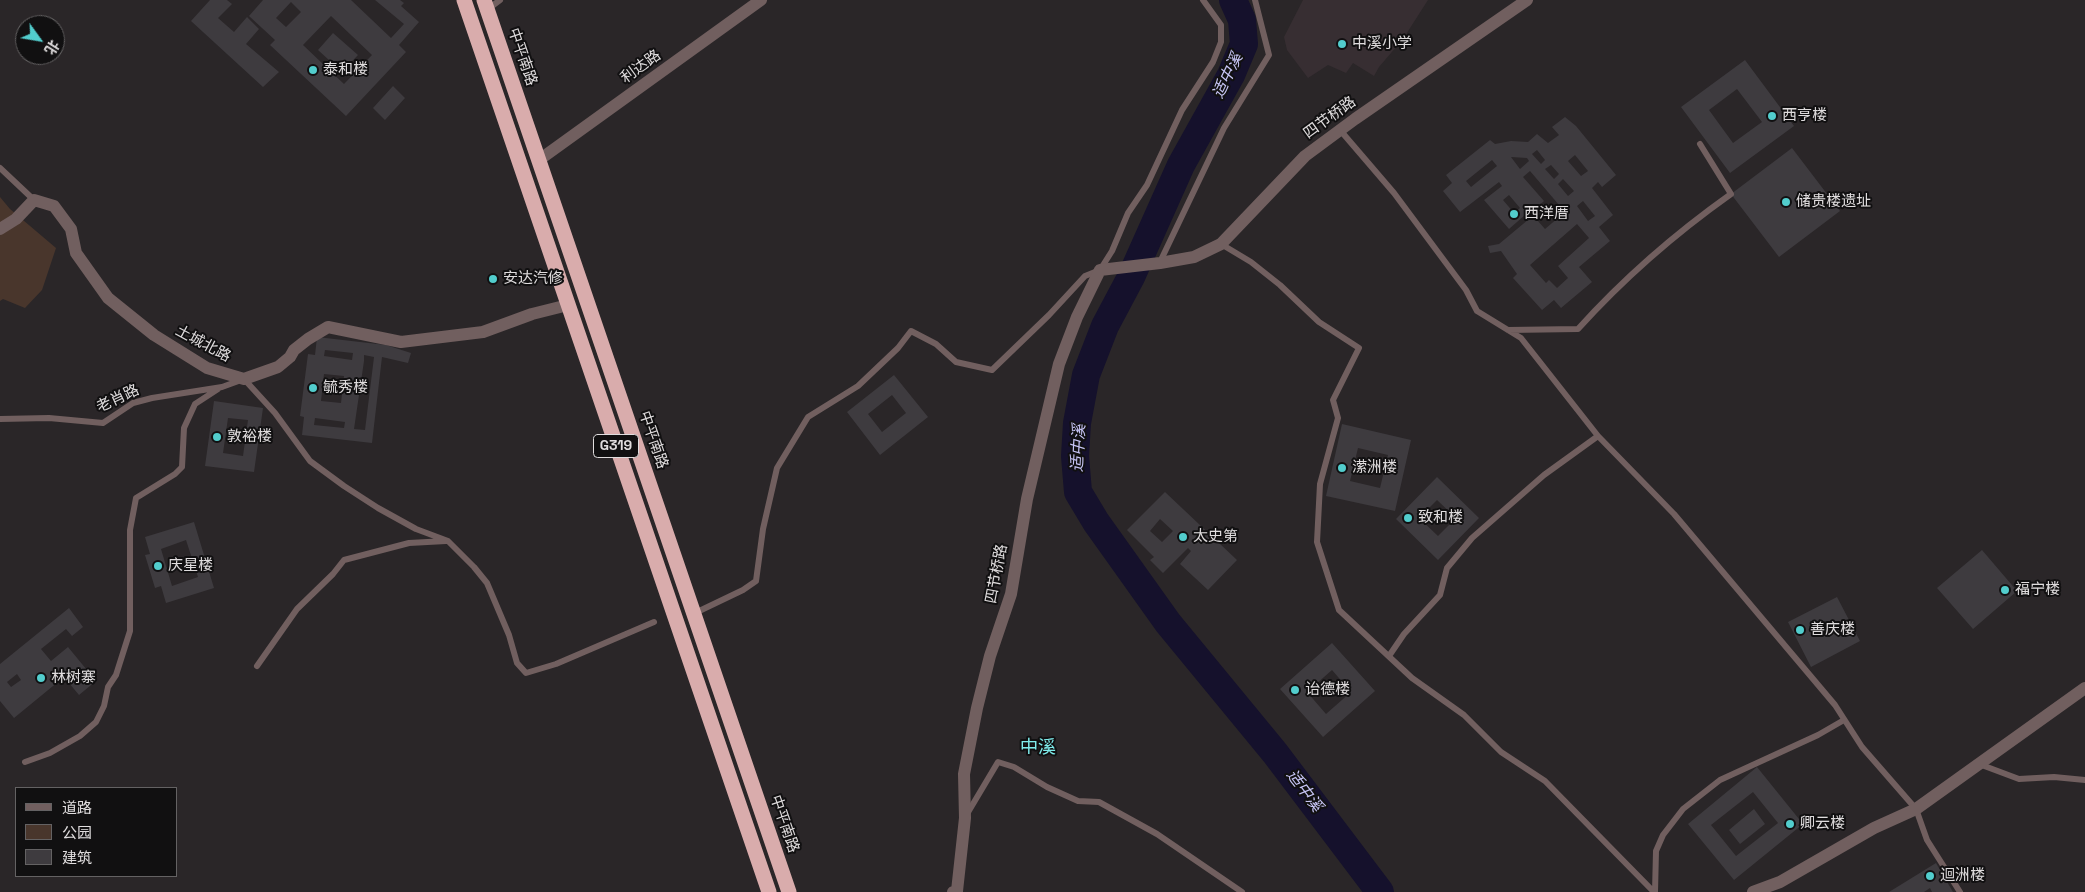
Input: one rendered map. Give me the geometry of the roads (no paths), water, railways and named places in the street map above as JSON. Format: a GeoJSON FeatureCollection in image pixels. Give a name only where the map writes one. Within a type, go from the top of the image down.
{"type":"FeatureCollection","features":[{"type":"Feature","properties":{"kind":"highway","name":"G319"},"geometry":{"type":"LineString","coordinates":[[464,0],[769,892]]}},
{"type":"Feature","properties":{"kind":"highway","name":"中平南路"},"geometry":{"type":"LineString","coordinates":[[486,5],[789,892]]}},
{"type":"Feature","properties":{"kind":"street","name":"利达路"},"geometry":{"type":"LineString","coordinates":[[539,160],[761,0]]}},
{"type":"Feature","properties":{"kind":"street","name":"四节桥路"},"geometry":{"type":"LineString","coordinates":[[957,892],[965,818],[964,774],[975,716],[990,656],[1011,594],[1027,499],[1053,388],[1077,317],[1100,270],[1160,264],[1194,257],[1221,244],[1305,156],[1527,0]]}},
{"type":"Feature","properties":{"kind":"street"},"geometry":{"type":"LineString","coordinates":[[0,229],[16,219],[34,200]]}},
{"type":"Feature","properties":{"kind":"street","name":"土城北路"},"geometry":{"type":"LineString","coordinates":[[34,200],[54,206],[72,229],[76,253],[81,261],[108,298],[126,314],[190,359],[207,368],[244,380]]}},
{"type":"Feature","properties":{"kind":"street"},"geometry":{"type":"LineString","coordinates":[[244,380],[278,367],[290,357],[294,350],[328,327],[401,342],[483,332],[532,314],[568,305]]}},
{"type":"Feature","properties":{"kind":"street"},"geometry":{"type":"LineString","coordinates":[[1753,892],[1780,882],[1874,828],[1916,809],[2085,688]]}},
{"type":"Feature","properties":{"kind":"lane"},"geometry":{"type":"LineString","coordinates":[[486,5],[500,0]]}},
{"type":"Feature","properties":{"kind":"lane"},"geometry":{"type":"LineString","coordinates":[[694,613],[744,590],[756,581],[763,529],[777,468],[808,417],[858,386],[898,348],[911,331],[936,344],[956,362],[992,370],[1049,315],[1085,276],[1100,270],[1112,251],[1128,213],[1147,185],[1182,110],[1214,62],[1221,42],[1221,24],[1204,0]]}},
{"type":"Feature","properties":{"kind":"lane"},"geometry":{"type":"LineString","coordinates":[[1160,264],[1224,128],[1268,55],[1255,0]]}},
{"type":"Feature","properties":{"kind":"lane"},"geometry":{"type":"LineString","coordinates":[[1340,130],[1394,193],[1466,290],[1477,311],[1520,338],[1598,436],[1674,514],[1785,644],[1834,705],[1862,747],[1916,809],[1927,840],[1960,892]]}},
{"type":"Feature","properties":{"kind":"lane"},"geometry":{"type":"LineString","coordinates":[[1508,330],[1578,328],[1603,300],[1667,242],[1732,194],[1700,144]]}},
{"type":"Feature","properties":{"kind":"lane"},"geometry":{"type":"LineString","coordinates":[[0,168],[34,200]]}},
{"type":"Feature","properties":{"kind":"lane"},"geometry":{"type":"LineString","coordinates":[[1221,244],[1251,262],[1280,285],[1319,322],[1359,348],[1333,400],[1338,418],[1320,484],[1317,542],[1339,610],[1412,678],[1464,715],[1501,752],[1545,781],[1655,892]]}},
{"type":"Feature","properties":{"kind":"lane"},"geometry":{"type":"LineString","coordinates":[[244,380],[276,413],[310,461],[378,508],[416,529],[448,541],[474,567],[487,583],[509,635],[517,663],[526,673],[556,664],[654,622]]}},
{"type":"Feature","properties":{"kind":"lane","name":"老肖路"},"geometry":{"type":"LineString","coordinates":[[0,419],[49,418],[103,423],[133,403],[152,398],[222,388],[244,380]]}},
{"type":"Feature","properties":{"kind":"lane"},"geometry":{"type":"LineString","coordinates":[[25,762],[50,753],[80,736],[96,722],[104,706],[108,687],[116,675],[130,631],[130,530],[136,498],[175,474],[182,467],[184,428],[195,404],[222,388]]}},
{"type":"Feature","properties":{"kind":"lane"},"geometry":{"type":"LineString","coordinates":[[1389,656],[1404,634],[1440,595],[1446,568],[1472,538],[1544,475],[1598,436]]}},
{"type":"Feature","properties":{"kind":"lane"},"geometry":{"type":"LineString","coordinates":[[257,666],[297,609],[333,574],[344,560],[410,543],[448,541]]}},
{"type":"Feature","properties":{"kind":"lane"},"geometry":{"type":"LineString","coordinates":[[1655,892],[1656,851],[1664,835],[1683,809],[1720,780],[1818,735],[1844,720]]}},
{"type":"Feature","properties":{"kind":"lane"},"geometry":{"type":"LineString","coordinates":[[965,818],[998,762],[1014,767],[1047,787],[1078,801],[1099,802],[1157,834],[1242,892]]}},
{"type":"Feature","properties":{"kind":"lane"},"geometry":{"type":"LineString","coordinates":[[1979,764],[2019,778],[2054,777],[2085,780]]}},
{"type":"Feature","properties":{"kind":"waterway","name":"适中溪"},"geometry":{"type":"LineString","coordinates":[[1233,0],[1242,20],[1244,44],[1231,75],[1181,165],[1131,277],[1105,326],[1086,375],[1077,423],[1075,456],[1078,492],[1096,522],[1168,623],[1275,753],[1380,892]]}},
{"type":"Feature","properties":{"kind":"place","name":"中溪小学"},"geometry":{"type":"Point","coordinates":[1342,44]}},
{"type":"Feature","properties":{"kind":"place","name":"泰和楼"},"geometry":{"type":"Point","coordinates":[313,70]}},
{"type":"Feature","properties":{"kind":"place","name":"西亨楼"},"geometry":{"type":"Point","coordinates":[1772,116]}},
{"type":"Feature","properties":{"kind":"place","name":"储贵楼遗址"},"geometry":{"type":"Point","coordinates":[1786,202]}},
{"type":"Feature","properties":{"kind":"place","name":"西洋厝"},"geometry":{"type":"Point","coordinates":[1514,214]}},
{"type":"Feature","properties":{"kind":"place","name":"安达汽修"},"geometry":{"type":"Point","coordinates":[493,279]}},
{"type":"Feature","properties":{"kind":"place","name":"毓秀楼"},"geometry":{"type":"Point","coordinates":[313,388]}},
{"type":"Feature","properties":{"kind":"place","name":"敦裕楼"},"geometry":{"type":"Point","coordinates":[217,437]}},
{"type":"Feature","properties":{"kind":"place","name":"潆洲楼"},"geometry":{"type":"Point","coordinates":[1342,468]}},
{"type":"Feature","properties":{"kind":"place","name":"致和楼"},"geometry":{"type":"Point","coordinates":[1408,518]}},
{"type":"Feature","properties":{"kind":"place","name":"太史第"},"geometry":{"type":"Point","coordinates":[1183,537]}},
{"type":"Feature","properties":{"kind":"place","name":"庆星楼"},"geometry":{"type":"Point","coordinates":[158,566]}},
{"type":"Feature","properties":{"kind":"place","name":"福宁楼"},"geometry":{"type":"Point","coordinates":[2005,590]}},
{"type":"Feature","properties":{"kind":"place","name":"善庆楼"},"geometry":{"type":"Point","coordinates":[1800,630]}},
{"type":"Feature","properties":{"kind":"place","name":"林树寨"},"geometry":{"type":"Point","coordinates":[41,678]}},
{"type":"Feature","properties":{"kind":"place","name":"诒德楼"},"geometry":{"type":"Point","coordinates":[1295,690]}},
{"type":"Feature","properties":{"kind":"place","name":"卿云楼"},"geometry":{"type":"Point","coordinates":[1790,824]}},
{"type":"Feature","properties":{"kind":"place","name":"迴洲楼"},"geometry":{"type":"Point","coordinates":[1930,876]}},
{"type":"Feature","properties":{"kind":"district","name":"中溪"},"geometry":{"type":"Point","coordinates":[1038,748]}}]}
